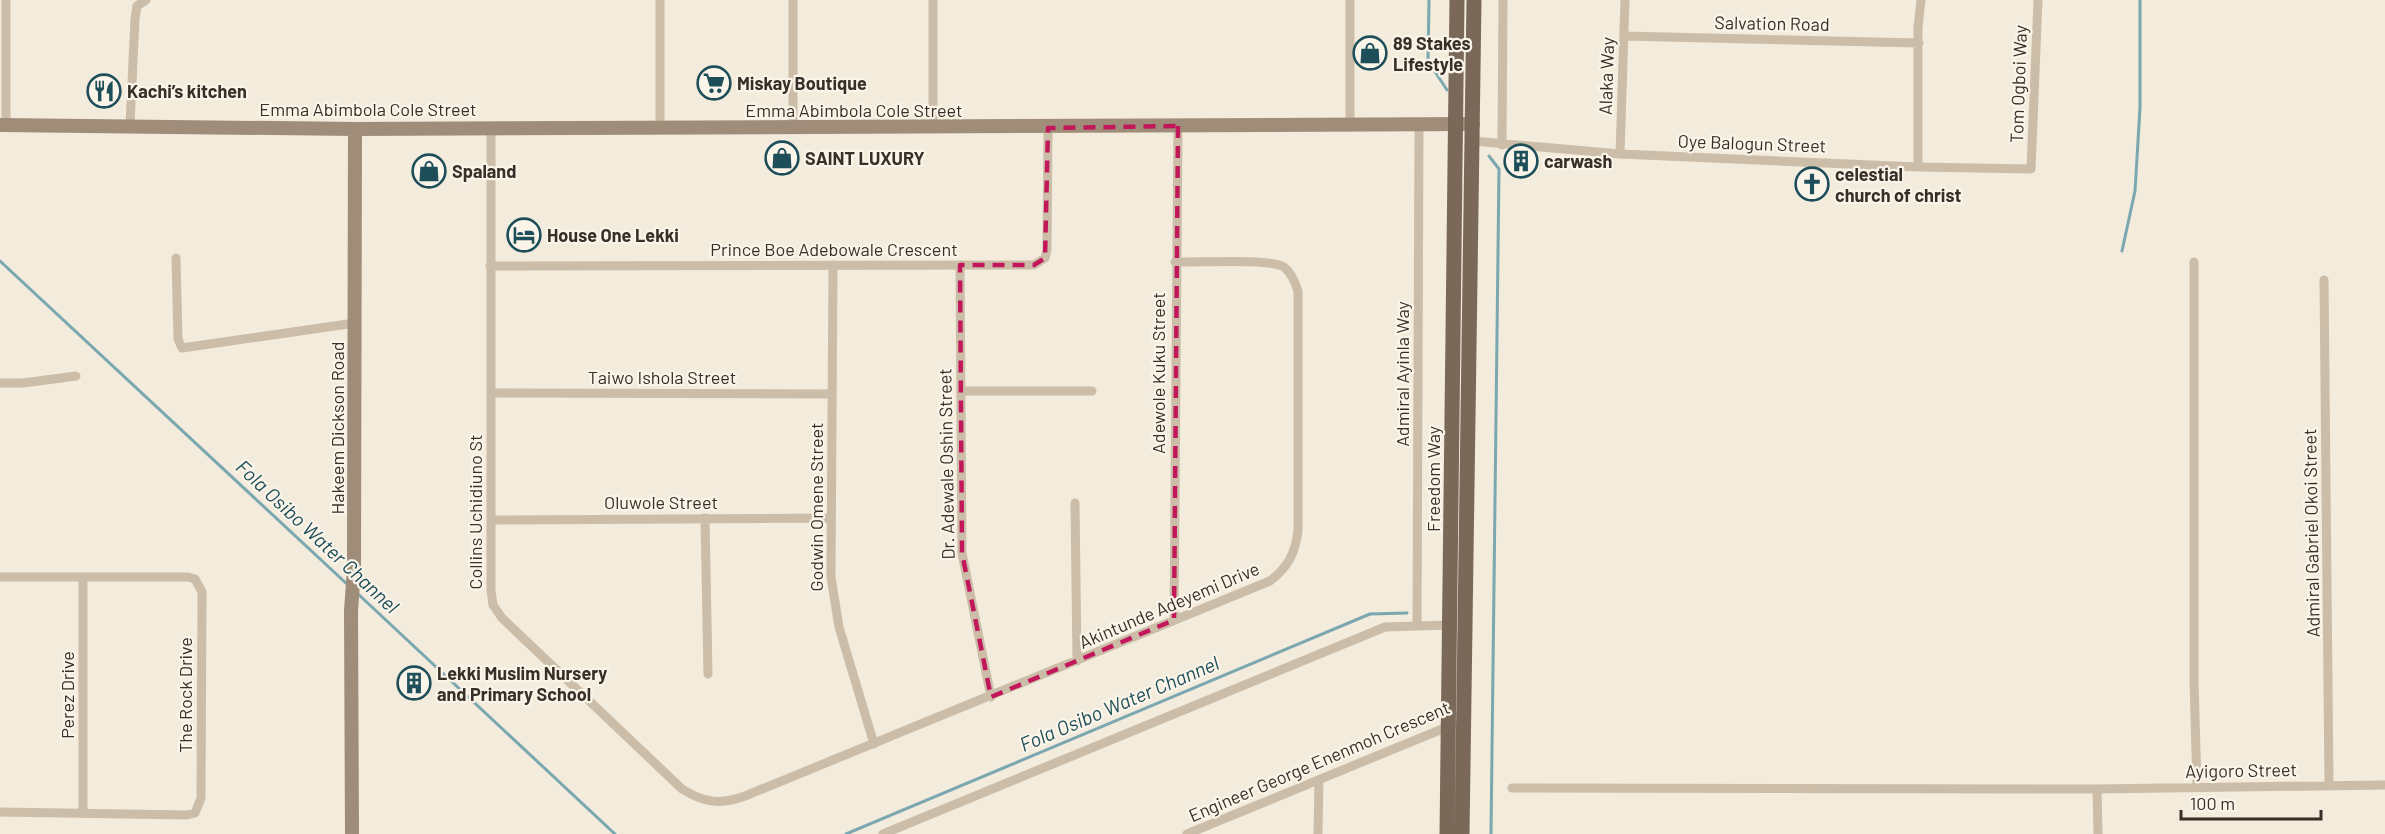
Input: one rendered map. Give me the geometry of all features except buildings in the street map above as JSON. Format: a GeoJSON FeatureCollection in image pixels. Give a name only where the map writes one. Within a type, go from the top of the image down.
{"type":"FeatureCollection","features":[{"type":"Feature","properties":{"kind":"main road","name":"Freedom Way"},"geometry":{"type":"LineString","coordinates":[[1448,834],[1457,0]]}},
{"type":"Feature","properties":{"kind":"main road","name":"Freedom Way"},"geometry":{"type":"LineString","coordinates":[[1462,834],[1474,0]]}},
{"type":"Feature","properties":{"kind":"street"},"geometry":{"type":"LineString","coordinates":[[3,124],[6,0]]}},
{"type":"Feature","properties":{"kind":"street"},"geometry":{"type":"LineString","coordinates":[[130,124],[135,19],[137,6],[146,0]]}},
{"type":"Feature","properties":{"kind":"street"},"geometry":{"type":"LineString","coordinates":[[660,0],[660,128]]}},
{"type":"Feature","properties":{"kind":"street"},"geometry":{"type":"LineString","coordinates":[[793,0],[793,128]]}},
{"type":"Feature","properties":{"kind":"street"},"geometry":{"type":"LineString","coordinates":[[933,0],[933,128]]}},
{"type":"Feature","properties":{"kind":"street"},"geometry":{"type":"LineString","coordinates":[[1350,0],[1350,123]]}},
{"type":"Feature","properties":{"kind":"street"},"geometry":{"type":"LineString","coordinates":[[1502,145],[1503,0]]}},
{"type":"Feature","properties":{"kind":"street","name":"Alaka Way"},"geometry":{"type":"LineString","coordinates":[[1620,154],[1625,0]]}},
{"type":"Feature","properties":{"kind":"street"},"geometry":{"type":"LineString","coordinates":[[1918,167],[1921,0]]}},
{"type":"Feature","properties":{"kind":"street","name":"Tom Ogboi Way"},"geometry":{"type":"LineString","coordinates":[[2031,169],[2038,0]]}},
{"type":"Feature","properties":{"kind":"street","name":"Salvation Road"},"geometry":{"type":"LineString","coordinates":[[1624,36],[1919,43]]}},
{"type":"Feature","properties":{"kind":"street","name":"Admiral Ayinla Way"},"geometry":{"type":"LineString","coordinates":[[1417,625],[1419,123]]}},
{"type":"Feature","properties":{"kind":"street"},"geometry":{"type":"LineString","coordinates":[[1455,123],[1473,124]]}},
{"type":"Feature","properties":{"kind":"street","name":"Emma Abimbola Cole Street"},"geometry":{"type":"LineString","coordinates":[[3,124],[356,129],[1048,128],[1455,123]]}},
{"type":"Feature","properties":{"kind":"street","name":"Adewole Kuku Street"},"geometry":{"type":"LineString","coordinates":[[1174,620],[1175,262],[1178,126]]}},
{"type":"Feature","properties":{"kind":"street","name":"Collins Uchidiuno St"},"geometry":{"type":"LineString","coordinates":[[491,128],[491,590],[493,605],[502,618],[682,789],[706,802]]}},
{"type":"Feature","properties":{"kind":"street","name":"Prince Boe Adebowale Crescent"},"geometry":{"type":"LineString","coordinates":[[490,266],[1034,265],[1045,258],[1048,128]]}},
{"type":"Feature","properties":{"kind":"street","name":"Hakeem Dickson Road"},"geometry":{"type":"LineString","coordinates":[[352,834],[351,611],[354,568],[356,129]]}},
{"type":"Feature","properties":{"kind":"street","name":"Oye Balogun Street"},"geometry":{"type":"LineString","coordinates":[[1473,141],[1620,154],[1918,167],[2031,169]]}},
{"type":"Feature","properties":{"kind":"street"},"geometry":{"type":"LineString","coordinates":[[176,258],[178,339],[182,348],[355,323]]}},
{"type":"Feature","properties":{"kind":"street","name":"Akintunde Adeyemi Drive"},"geometry":{"type":"LineString","coordinates":[[706,802],[730,802],[991,697],[1270,581],[1291,560],[1298,531],[1298,291],[1295,281],[1286,269],[1270,263],[1175,262]]}},
{"type":"Feature","properties":{"kind":"street"},"geometry":{"type":"LineString","coordinates":[[2194,262],[2194,681],[2197,787]]}},
{"type":"Feature","properties":{"kind":"street","name":"Godwin Omene Street"},"geometry":{"type":"LineString","coordinates":[[833,265],[831,518],[834,604],[874,744]]}},
{"type":"Feature","properties":{"kind":"street","name":"Dr. Adewale Oshin Street"},"geometry":{"type":"LineString","coordinates":[[960,265],[962,553],[991,697]]}},
{"type":"Feature","properties":{"kind":"street","name":"Admiral Gabriel Okoi Street"},"geometry":{"type":"LineString","coordinates":[[2324,280],[2329,786]]}},
{"type":"Feature","properties":{"kind":"street"},"geometry":{"type":"LineString","coordinates":[[0,383],[23,383],[76,376]]}},
{"type":"Feature","properties":{"kind":"street"},"geometry":{"type":"LineString","coordinates":[[962,391],[1092,391]]}},
{"type":"Feature","properties":{"kind":"street","name":"Taiwo Ishola Street"},"geometry":{"type":"LineString","coordinates":[[491,393],[832,394]]}},
{"type":"Feature","properties":{"kind":"street"},"geometry":{"type":"LineString","coordinates":[[1076,503],[1077,661]]}},
{"type":"Feature","properties":{"kind":"street"},"geometry":{"type":"LineString","coordinates":[[705,518],[708,674]]}},
{"type":"Feature","properties":{"kind":"street","name":"Oluwole Street"},"geometry":{"type":"LineString","coordinates":[[491,520],[831,518]]}},
{"type":"Feature","properties":{"kind":"street","name":"The Rock Drive"},"geometry":{"type":"LineString","coordinates":[[0,576],[188,577],[195,579],[202,592],[201,798],[199,808],[187,815],[0,812]]}},
{"type":"Feature","properties":{"kind":"street","name":"Perez Drive"},"geometry":{"type":"LineString","coordinates":[[83,577],[83,813]]}},
{"type":"Feature","properties":{"kind":"street"},"geometry":{"type":"LineString","coordinates":[[883,834],[1360,636],[1385,627],[1451,625]]}},
{"type":"Feature","properties":{"kind":"street","name":"Engineer George Enenmoh Crescent"},"geometry":{"type":"LineString","coordinates":[[1193,833],[1448,727],[1464,718]]}},
{"type":"Feature","properties":{"kind":"street"},"geometry":{"type":"LineString","coordinates":[[1318,834],[1319,780]]}},
{"type":"Feature","properties":{"kind":"street","name":"Ayigoro Street"},"geometry":{"type":"LineString","coordinates":[[1512,788],[2097,789],[2385,785]]}},
{"type":"Feature","properties":{"kind":"street"},"geometry":{"type":"LineString","coordinates":[[2097,789],[2098,834]]}},
{"type":"Feature","properties":{"kind":"highlighted area"},"geometry":{"type":"Polygon","coordinates":[[[1178,126],[1174,620],[991,697],[962,553],[960,265],[1034,265],[1045,258],[1048,128],[1178,126]]]}},
{"type":"Feature","properties":{"kind":"waterway"},"geometry":{"type":"LineString","coordinates":[[1429,0],[1428,61],[1447,90]]}},
{"type":"Feature","properties":{"kind":"waterway"},"geometry":{"type":"LineString","coordinates":[[2122,251],[2135,191],[2140,108],[2140,0]]}},
{"type":"Feature","properties":{"kind":"waterway"},"geometry":{"type":"LineString","coordinates":[[1489,156],[1499,169],[1491,834]]}},
{"type":"Feature","properties":{"kind":"waterway","name":"Fola Osibo Water Channel"},"geometry":{"type":"LineString","coordinates":[[0,261],[348,585]]}},
{"type":"Feature","properties":{"kind":"waterway","name":"Fola Osibo Water Channel"},"geometry":{"type":"LineString","coordinates":[[358,594],[615,834]]}},
{"type":"Feature","properties":{"kind":"waterway","name":"Fola Osibo Water Channel"},"geometry":{"type":"LineString","coordinates":[[846,834],[1370,614],[1407,613]]}},
{"type":"Feature","properties":{"kind":"place","name":"89 Stakes Lifestyle"},"geometry":{"type":"Point","coordinates":[1370,53]}},
{"type":"Feature","properties":{"kind":"place","name":"Miskay Boutique"},"geometry":{"type":"Point","coordinates":[714,83]}},
{"type":"Feature","properties":{"kind":"place","name":"Kachi’s kitchen"},"geometry":{"type":"Point","coordinates":[104,91]}},
{"type":"Feature","properties":{"kind":"place","name":"SAINT LUXURY"},"geometry":{"type":"Point","coordinates":[782,158]}},
{"type":"Feature","properties":{"kind":"place","name":"carwash"},"geometry":{"type":"Point","coordinates":[1521,161]}},
{"type":"Feature","properties":{"kind":"place","name":"Spaland"},"geometry":{"type":"Point","coordinates":[429,171]}},
{"type":"Feature","properties":{"kind":"place","name":"celestial church of christ"},"geometry":{"type":"Point","coordinates":[1812,184]}},
{"type":"Feature","properties":{"kind":"place","name":"House One Lekki"},"geometry":{"type":"Point","coordinates":[524,235]}},
{"type":"Feature","properties":{"kind":"place","name":"Lekki Muslim Nursery and Primary School"},"geometry":{"type":"Point","coordinates":[414,683]}}]}
